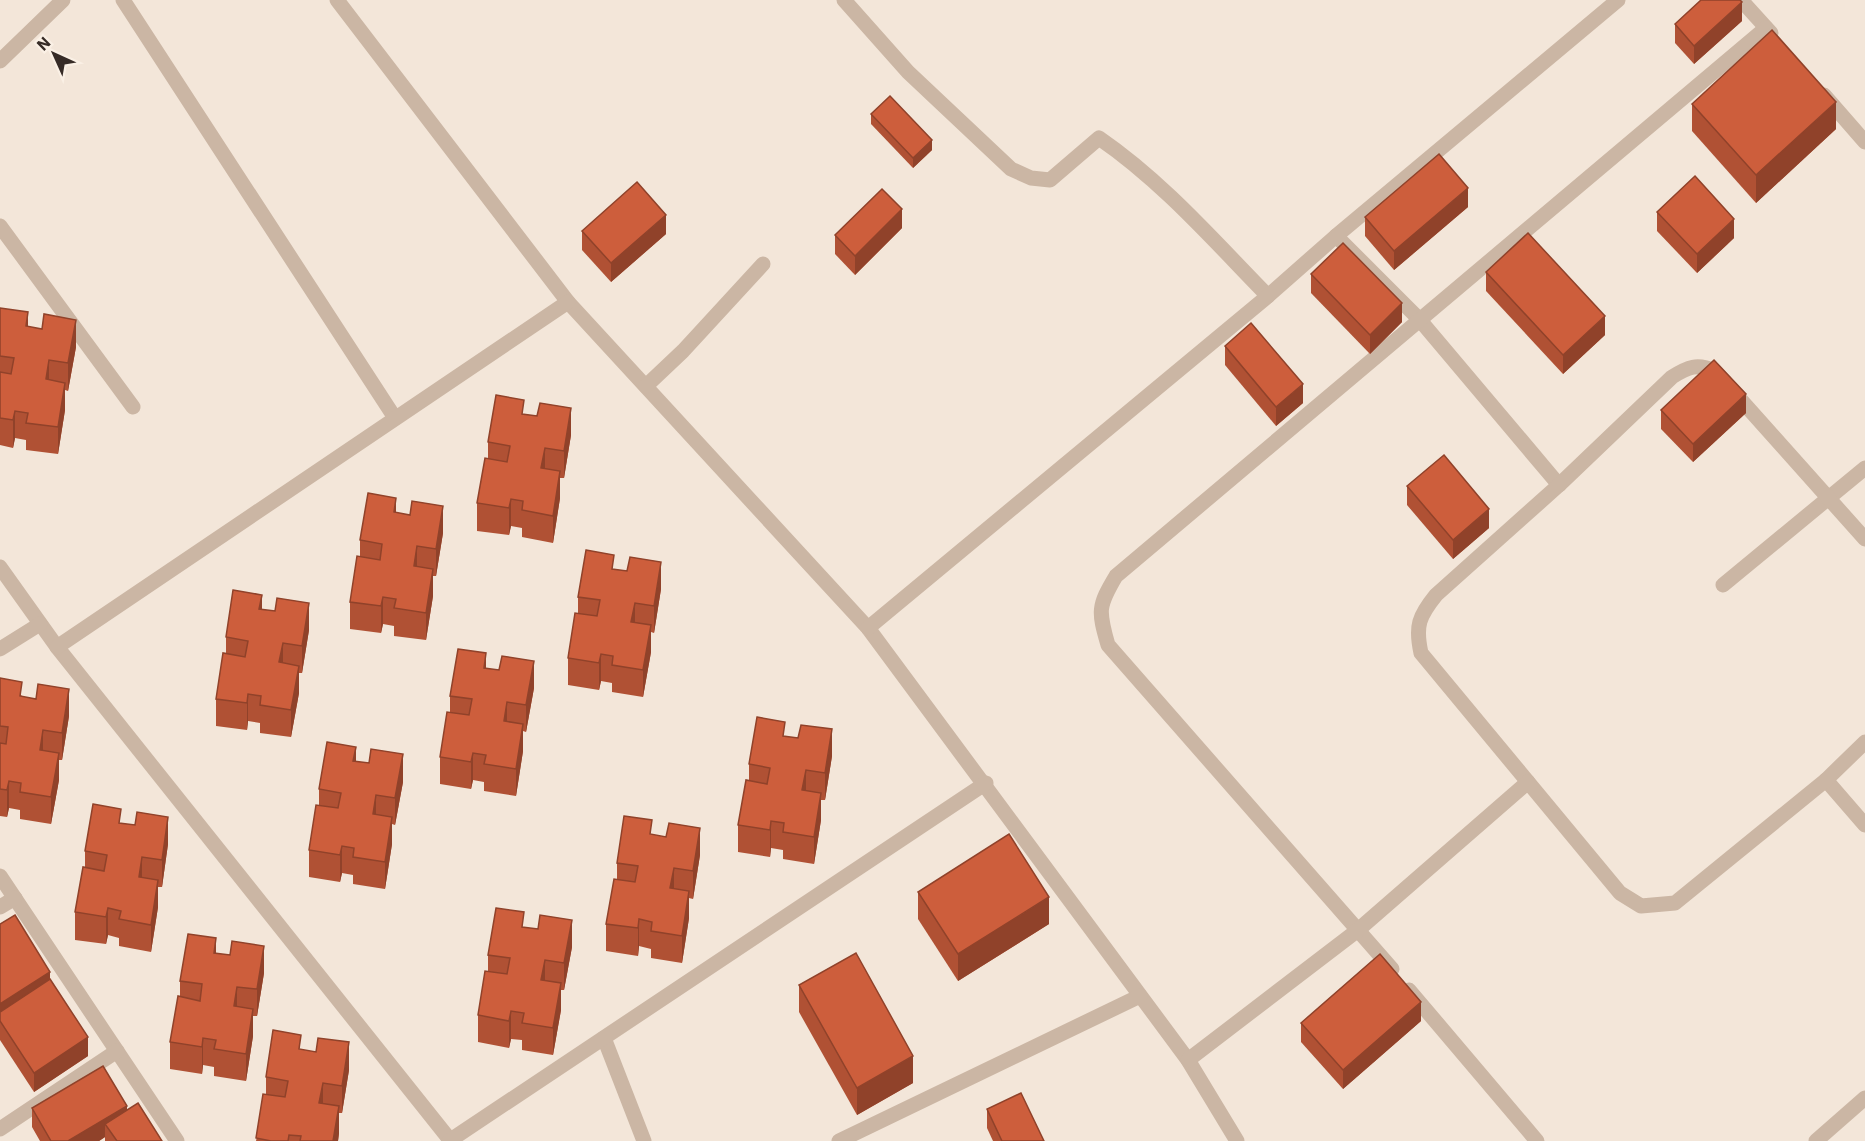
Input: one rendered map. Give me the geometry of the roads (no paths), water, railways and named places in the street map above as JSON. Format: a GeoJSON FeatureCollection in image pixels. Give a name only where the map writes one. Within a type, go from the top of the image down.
{"type":"FeatureCollection","features":[{"type":"Feature","properties":{"kind":"street"},"geometry":{"type":"LineString","coordinates":[[0,61],[63,0]]}},
{"type":"Feature","properties":{"kind":"street"},"geometry":{"type":"LineString","coordinates":[[123,0],[395,418]]}},
{"type":"Feature","properties":{"kind":"street"},"geometry":{"type":"LineString","coordinates":[[337,0],[568,302],[868,628],[986,783],[1188,1060],[1237,1141]]}},
{"type":"Feature","properties":{"kind":"street"},"geometry":{"type":"LineString","coordinates":[[844,0],[908,72],[1011,169],[1031,178],[1050,180],[1099,138],[1128,158],[1175,201],[1268,296]]}},
{"type":"Feature","properties":{"kind":"street"},"geometry":{"type":"LineString","coordinates":[[868,628],[1268,296],[1336,236],[1618,0]]}},
{"type":"Feature","properties":{"kind":"street"},"geometry":{"type":"LineString","coordinates":[[1741,0],[1781,45]]}},
{"type":"Feature","properties":{"kind":"street"},"geometry":{"type":"LineString","coordinates":[[1537,1141],[1358,930],[1108,645],[1102,623],[1102,600],[1116,576],[1766,28]]}},
{"type":"Feature","properties":{"kind":"street"},"geometry":{"type":"LineString","coordinates":[[1812,80],[1865,142]]}},
{"type":"Feature","properties":{"kind":"street"},"geometry":{"type":"LineString","coordinates":[[0,226],[133,406]]}},
{"type":"Feature","properties":{"kind":"street"},"geometry":{"type":"LineString","coordinates":[[1336,236],[1419,319],[1559,485]]}},
{"type":"Feature","properties":{"kind":"street"},"geometry":{"type":"LineString","coordinates":[[646,386],[683,351],[763,264]]}},
{"type":"Feature","properties":{"kind":"street"},"geometry":{"type":"LineString","coordinates":[[57,647],[568,302]]}},
{"type":"Feature","properties":{"kind":"street"},"geometry":{"type":"LineString","coordinates":[[1865,538],[1714,371],[1702,365],[1685,369],[1672,377],[1559,485],[1436,595],[1422,613],[1417,635],[1421,653],[1620,893],[1641,906],[1674,903],[1826,780],[1865,742]]}},
{"type":"Feature","properties":{"kind":"street"},"geometry":{"type":"LineString","coordinates":[[1722,585],[1865,468]]}},
{"type":"Feature","properties":{"kind":"street"},"geometry":{"type":"LineString","coordinates":[[0,567],[57,647],[450,1141],[986,783]]}},
{"type":"Feature","properties":{"kind":"street"},"geometry":{"type":"LineString","coordinates":[[0,649],[40,624]]}},
{"type":"Feature","properties":{"kind":"street"},"geometry":{"type":"LineString","coordinates":[[1826,780],[1865,825]]}},
{"type":"Feature","properties":{"kind":"street"},"geometry":{"type":"LineString","coordinates":[[1188,1060],[1358,930],[1528,782]]}},
{"type":"Feature","properties":{"kind":"street"},"geometry":{"type":"LineString","coordinates":[[0,876],[177,1141]]}},
{"type":"Feature","properties":{"kind":"street"},"geometry":{"type":"LineString","coordinates":[[0,907],[15,898]]}},
{"type":"Feature","properties":{"kind":"street"},"geometry":{"type":"LineString","coordinates":[[839,1141],[1140,996]]}},
{"type":"Feature","properties":{"kind":"street"},"geometry":{"type":"LineString","coordinates":[[604,1038],[644,1141]]}},
{"type":"Feature","properties":{"kind":"street"},"geometry":{"type":"LineString","coordinates":[[0,1129],[117,1051]]}},
{"type":"Feature","properties":{"kind":"street"},"geometry":{"type":"LineString","coordinates":[[1816,1141],[1865,1098]]}}]}
